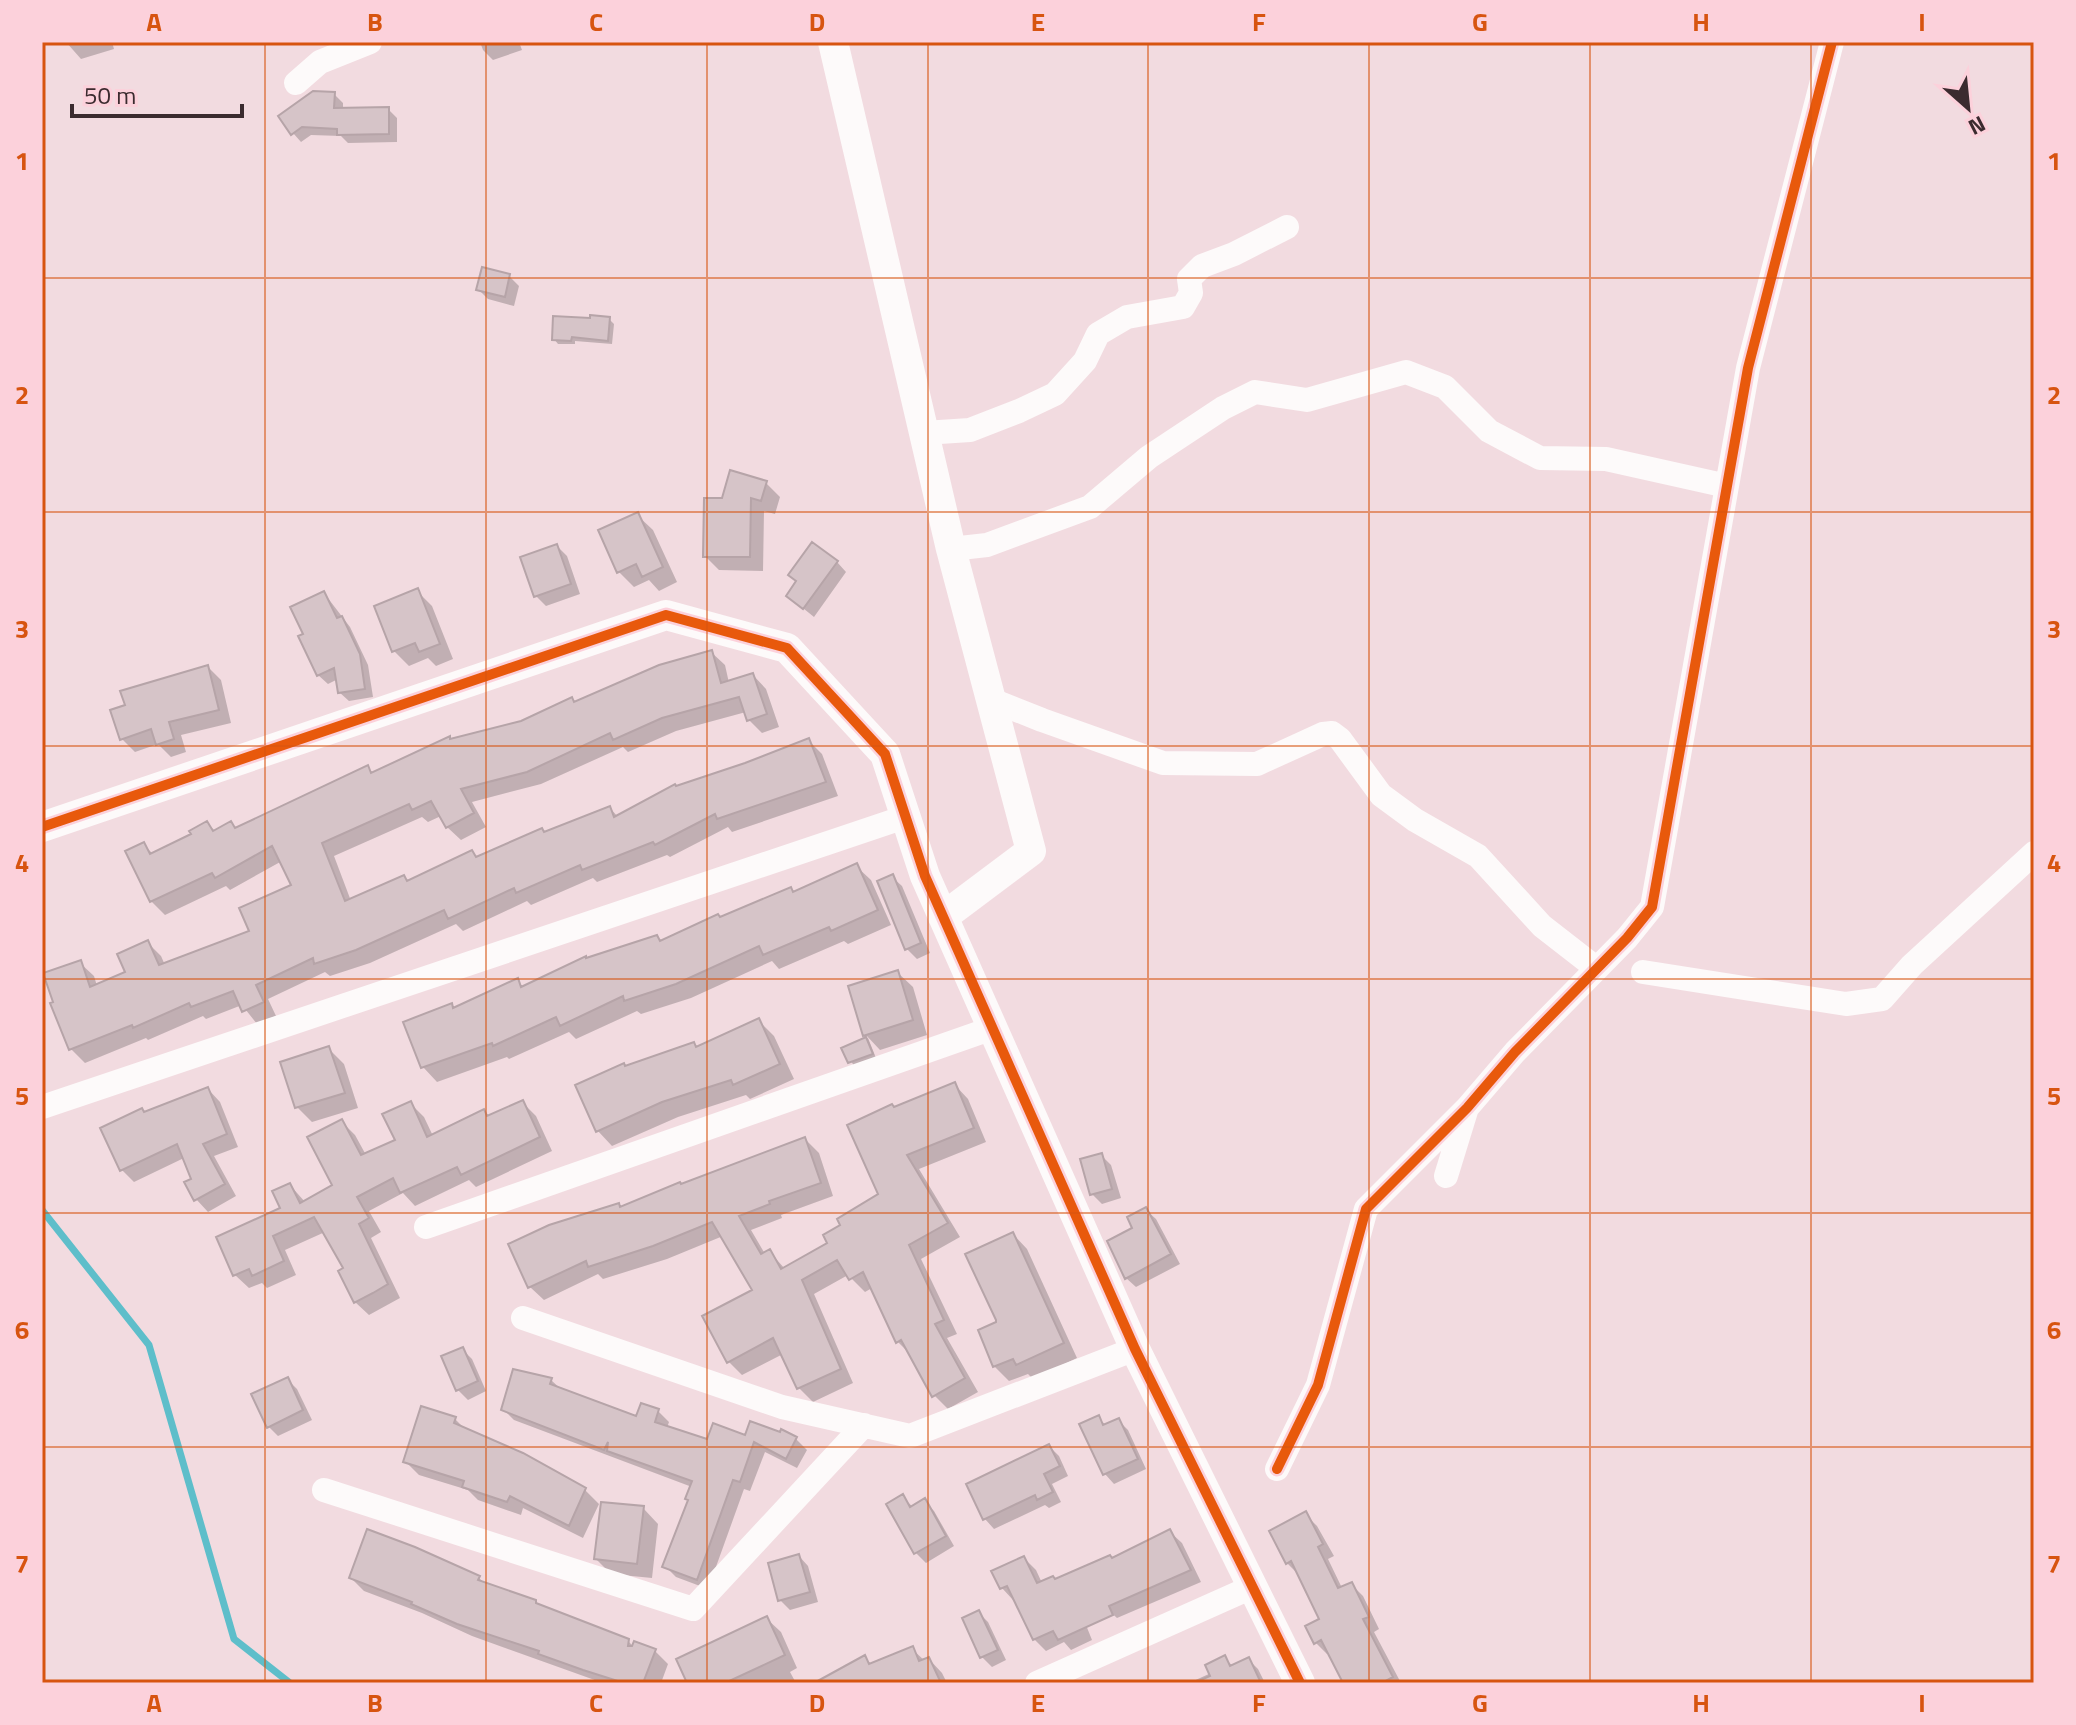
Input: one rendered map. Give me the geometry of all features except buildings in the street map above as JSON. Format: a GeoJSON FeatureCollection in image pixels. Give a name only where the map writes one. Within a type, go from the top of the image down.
{"type":"FeatureCollection","features":[{"type":"Feature","properties":{"kind":"street"},"geometry":{"type":"LineString","coordinates":[[296,83],[320,62],[370,42]]}},
{"type":"Feature","properties":{"kind":"street"},"geometry":{"type":"LineString","coordinates":[[833,42],[951,549],[1031,851],[943,917]]}},
{"type":"Feature","properties":{"kind":"street"},"geometry":{"type":"LineString","coordinates":[[1277,1469],[1318,1385],[1366,1209],[1467,1108],[1515,1052],[1627,938],[1652,907],[1748,368],[1832,42]]}},
{"type":"Feature","properties":{"kind":"street"},"geometry":{"type":"LineString","coordinates":[[924,433],[970,430],[1055,394],[1085,361],[1098,334],[1127,317],[1183,307],[1191,293],[1189,279],[1202,266],[1234,254],[1287,227]]}},
{"type":"Feature","properties":{"kind":"street"},"geometry":{"type":"LineString","coordinates":[[951,549],[987,545],[1090,507],[1149,457],[1223,408],[1255,392],[1307,400],[1406,372],[1445,387],[1489,431],[1540,458],[1606,459],[1727,486]]}},
{"type":"Feature","properties":{"kind":"street"},"geometry":{"type":"LineString","coordinates":[[42,827],[666,615],[787,648],[885,754],[925,876],[1135,1349],[1300,1683]]}},
{"type":"Feature","properties":{"kind":"street"},"geometry":{"type":"LineString","coordinates":[[989,699],[1163,763],[1257,764],[1323,734],[1332,733],[1340,739],[1381,795],[1415,820],[1478,856],[1542,926],[1596,968]]}},
{"type":"Feature","properties":{"kind":"street"},"geometry":{"type":"LineString","coordinates":[[42,1107],[905,817]]}},
{"type":"Feature","properties":{"kind":"street"},"geometry":{"type":"LineString","coordinates":[[1643,972],[1846,1004],[1882,999],[1912,965],[2034,853]]}},
{"type":"Feature","properties":{"kind":"street"},"geometry":{"type":"LineString","coordinates":[[426,1227],[993,1028]]}},
{"type":"Feature","properties":{"kind":"street"},"geometry":{"type":"LineString","coordinates":[[1446,1176],[1467,1108]]}},
{"type":"Feature","properties":{"kind":"street"},"geometry":{"type":"LineString","coordinates":[[523,1318],[782,1407],[910,1436],[1135,1349]]}},
{"type":"Feature","properties":{"kind":"street"},"geometry":{"type":"LineString","coordinates":[[324,1490],[693,1609],[864,1425]]}},
{"type":"Feature","properties":{"kind":"street"},"geometry":{"type":"LineString","coordinates":[[1037,1683],[1252,1587]]}},
{"type":"Feature","properties":{"kind":"waterway"},"geometry":{"type":"LineString","coordinates":[[42,1210],[149,1345],[234,1639],[290,1683]]}},
{"type":"Feature","properties":{"kind":"cycle path"},"geometry":{"type":"LineString","coordinates":[[1277,1469],[1318,1385],[1366,1209],[1467,1108],[1515,1052],[1627,938],[1652,907],[1748,368],[1832,42]]}},
{"type":"Feature","properties":{"kind":"cycle path"},"geometry":{"type":"LineString","coordinates":[[42,827],[666,615],[787,648],[885,754],[925,876],[1135,1349],[1300,1683]]}}]}
